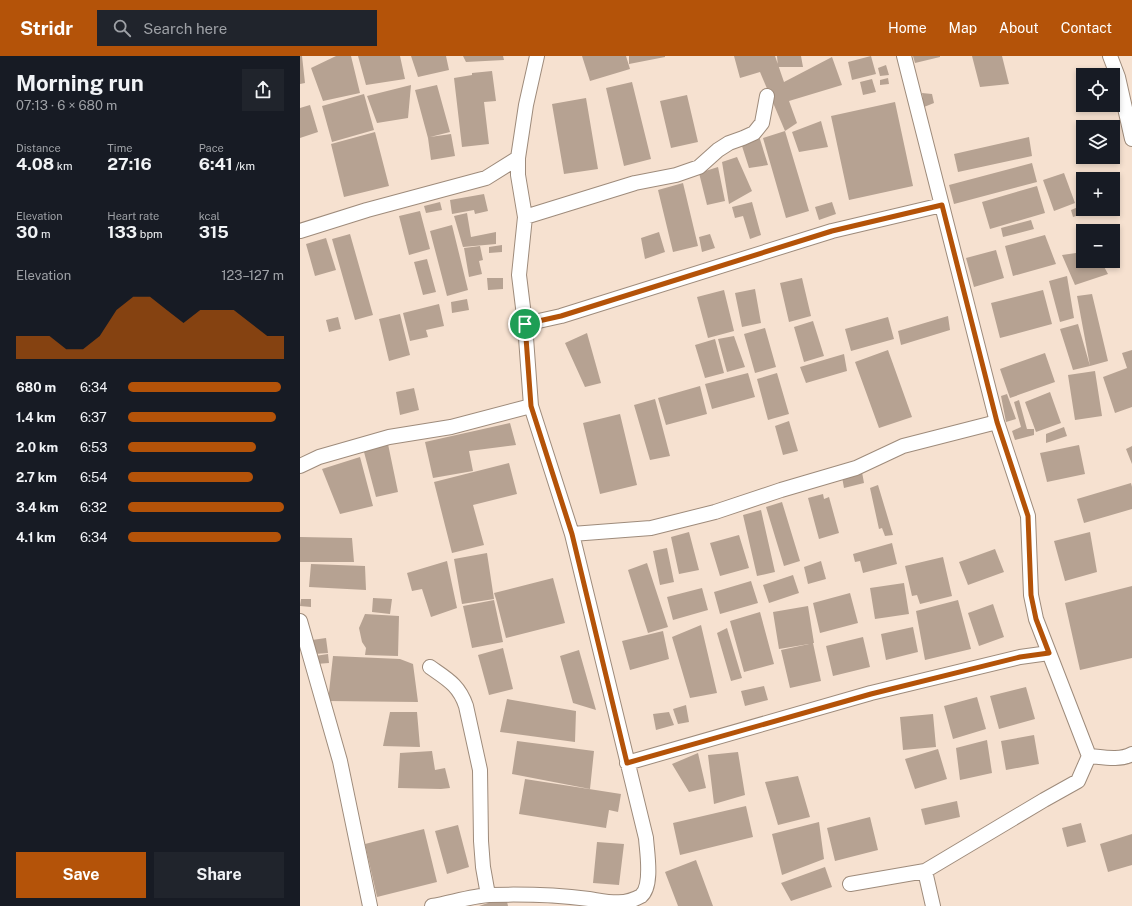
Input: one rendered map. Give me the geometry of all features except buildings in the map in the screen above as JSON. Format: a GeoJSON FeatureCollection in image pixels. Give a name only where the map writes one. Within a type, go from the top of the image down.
{"type":"FeatureCollection","features":[{"type":"Feature","properties":{"kind":"street"},"geometry":{"type":"LineString","coordinates":[[432,906],[488,895],[566,896],[621,906],[633,902],[642,895],[649,877],[646,838],[572,534],[531,406],[525,324],[519,275],[525,217],[518,175],[518,158],[526,105],[537,56]]}},
{"type":"Feature","properties":{"kind":"street"},"geometry":{"type":"LineString","coordinates":[[850,884],[925,871],[1078,781],[1089,756],[1036,619],[1031,595],[1028,516],[997,422],[904,56]]}},
{"type":"Feature","properties":{"kind":"street"},"geometry":{"type":"LineString","coordinates":[[1110,56],[1118,77],[1132,139]]}},
{"type":"Feature","properties":{"kind":"street"},"geometry":{"type":"LineString","coordinates":[[525,217],[635,183],[676,175],[699,167],[718,150],[729,143],[754,133],[762,123],[767,96]]}},
{"type":"Feature","properties":{"kind":"street"},"geometry":{"type":"LineString","coordinates":[[300,231],[374,208],[486,178],[518,158]]}},
{"type":"Feature","properties":{"kind":"street"},"geometry":{"type":"LineString","coordinates":[[525,324],[561,316],[832,231],[942,205]]}},
{"type":"Feature","properties":{"kind":"street"},"geometry":{"type":"LineString","coordinates":[[300,466],[319,457],[389,437],[451,427],[531,406]]}},
{"type":"Feature","properties":{"kind":"street"},"geometry":{"type":"LineString","coordinates":[[572,534],[651,528],[715,512],[781,490],[856,468],[903,446],[997,422]]}},
{"type":"Feature","properties":{"kind":"street"},"geometry":{"type":"LineString","coordinates":[[300,621],[340,761],[370,906]]}},
{"type":"Feature","properties":{"kind":"street"},"geometry":{"type":"LineString","coordinates":[[627,763],[871,694],[1020,657],[1049,653]]}},
{"type":"Feature","properties":{"kind":"street"},"geometry":{"type":"LineString","coordinates":[[430,667],[453,683],[463,696],[466,706],[480,770],[481,848],[488,895]]}},
{"type":"Feature","properties":{"kind":"street"},"geometry":{"type":"LineString","coordinates":[[1089,756],[1116,758],[1132,754]]}},
{"type":"Feature","properties":{"kind":"street"},"geometry":{"type":"LineString","coordinates":[[925,871],[933,906]]}},
{"type":"Feature","properties":{"kind":"route"},"geometry":{"type":"LineString","coordinates":[[942,205],[997,422],[1028,516],[1031,595],[1036,619],[1049,653],[1020,657],[871,694],[627,763],[572,534],[531,406],[525,324],[561,316],[832,231],[942,205]]}}]}
